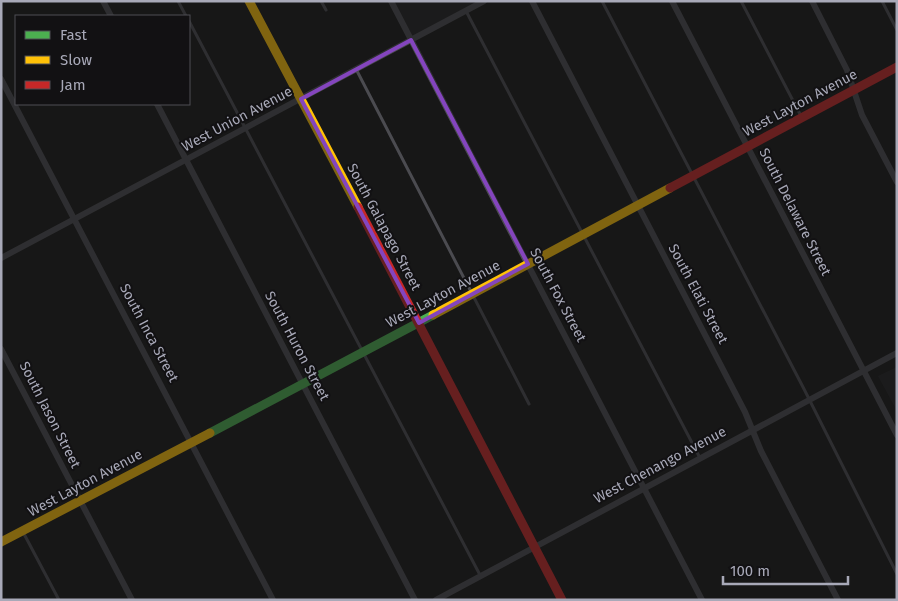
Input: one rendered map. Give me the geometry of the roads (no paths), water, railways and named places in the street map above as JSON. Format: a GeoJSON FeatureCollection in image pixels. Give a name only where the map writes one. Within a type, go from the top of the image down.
{"type":"FeatureCollection","features":[{"type":"Feature","properties":{"kind":"street"},"geometry":{"type":"LineString","coordinates":[[103,1],[110,15]]}},
{"type":"Feature","properties":{"kind":"street","name":"South Galapago Street"},"geometry":{"type":"LineString","coordinates":[[249,1],[419,322],[536,546],[562,600]]}},
{"type":"Feature","properties":{"kind":"street","name":"South Fox Street"},"geometry":{"type":"LineString","coordinates":[[391,1],[702,600]]}},
{"type":"Feature","properties":{"kind":"street","name":"West Union Avenue"},"geometry":{"type":"LineString","coordinates":[[1,258],[484,1]]}},
{"type":"Feature","properties":{"kind":"street","name":"South Elati Street"},"geometry":{"type":"LineString","coordinates":[[532,1],[741,403],[761,451],[838,600]]}},
{"type":"Feature","properties":{"kind":"street","name":"South Delaware Street"},"geometry":{"type":"LineString","coordinates":[[672,1],[897,435]]}},
{"type":"Feature","properties":{"kind":"street"},"geometry":{"type":"LineString","coordinates":[[812,1],[848,70],[862,115],[897,182]]}},
{"type":"Feature","properties":{"kind":"street","name":"West Layton Avenue"},"geometry":{"type":"LineString","coordinates":[[1,542],[303,384],[897,66]]}},
{"type":"Feature","properties":{"kind":"street","name":"South Inca Street"},"geometry":{"type":"LineString","coordinates":[[1,78],[15,105]]}},
{"type":"Feature","properties":{"kind":"street","name":"South Inca Street"},"geometry":{"type":"LineString","coordinates":[[15,105],[273,600]]}},
{"type":"Feature","properties":{"kind":"street","name":"South Huron Street"},"geometry":{"type":"LineString","coordinates":[[158,105],[416,600]]}},
{"type":"Feature","properties":{"kind":"street","name":"South Jason Street"},"geometry":{"type":"LineString","coordinates":[[1,349],[132,600]]}},
{"type":"Feature","properties":{"kind":"street","name":"West Chenango Avenue"},"geometry":{"type":"LineString","coordinates":[[436,600],[897,354]]}},
{"type":"Feature","properties":{"kind":"lane"},"geometry":{"type":"LineString","coordinates":[[178,1],[185,15]]}},
{"type":"Feature","properties":{"kind":"lane"},"geometry":{"type":"LineString","coordinates":[[321,1],[326,10]]}},
{"type":"Feature","properties":{"kind":"lane"},"geometry":{"type":"LineString","coordinates":[[602,1],[897,574]]}},
{"type":"Feature","properties":{"kind":"lane"},"geometry":{"type":"LineString","coordinates":[[741,1],[802,118]]}},
{"type":"Feature","properties":{"kind":"lane"},"geometry":{"type":"LineString","coordinates":[[882,1],[897,30]]}},
{"type":"Feature","properties":{"kind":"lane"},"geometry":{"type":"LineString","coordinates":[[466,11],[700,458]]}},
{"type":"Feature","properties":{"kind":"lane"},"geometry":{"type":"LineString","coordinates":[[190,23],[480,576]]}},
{"type":"Feature","properties":{"kind":"lane"},"geometry":{"type":"LineString","coordinates":[[356,70],[529,404]]}},
{"type":"Feature","properties":{"kind":"lane"},"geometry":{"type":"LineString","coordinates":[[23,531],[59,600]]}}]}
